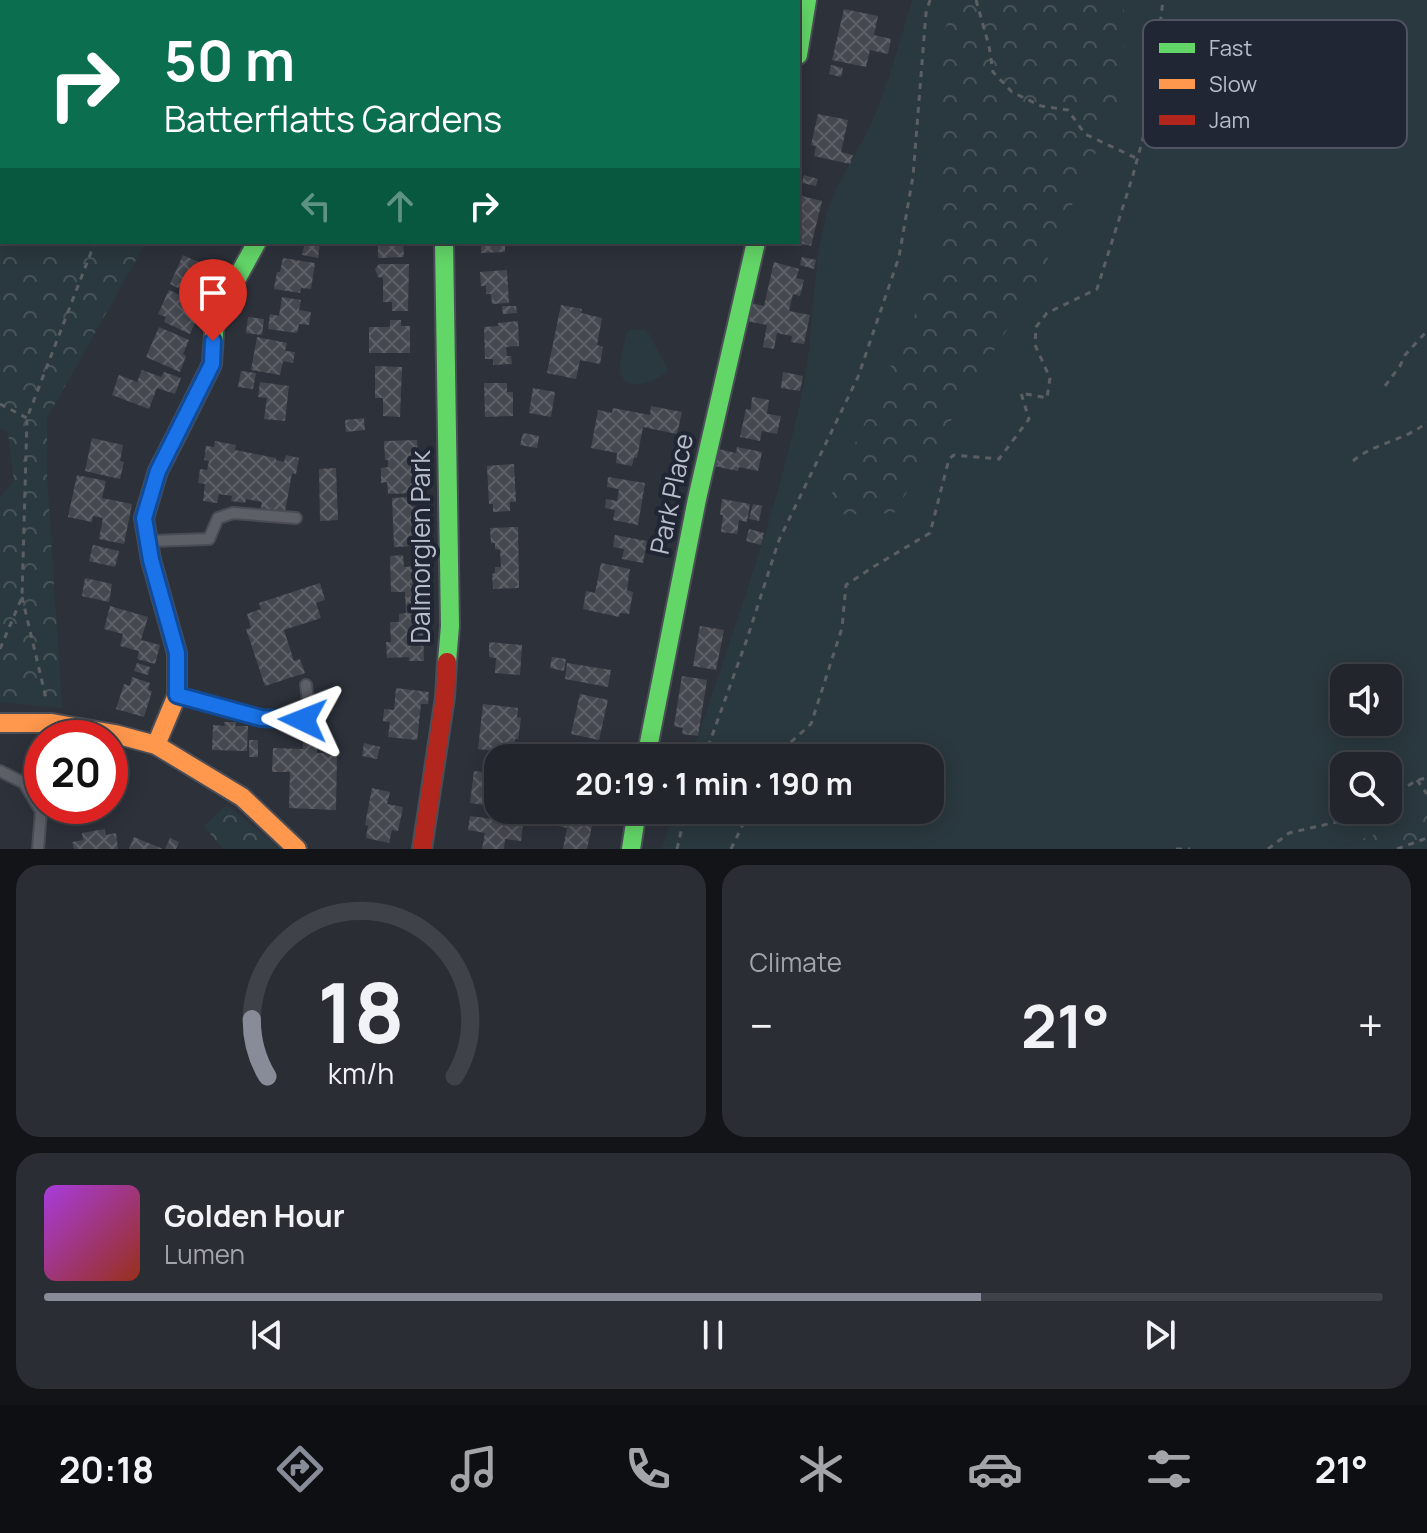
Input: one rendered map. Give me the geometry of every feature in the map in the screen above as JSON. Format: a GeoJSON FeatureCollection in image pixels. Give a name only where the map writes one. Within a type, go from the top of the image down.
{"type":"FeatureCollection","features":[{"type":"Feature","properties":{"kind":"street"},"geometry":{"type":"LineString","coordinates":[[800,45],[807,0]]}},
{"type":"Feature","properties":{"kind":"street"},"geometry":{"type":"LineString","coordinates":[[156,745],[177,695],[177,653],[151,560],[144,518],[158,471],[212,364],[215,318],[256,244]]}},
{"type":"Feature","properties":{"kind":"street","name":"Dalmorglen Park"},"geometry":{"type":"LineString","coordinates":[[422,849],[445,697],[450,626],[444,244]]}},
{"type":"Feature","properties":{"kind":"street","name":"Park Place"},"geometry":{"type":"LineString","coordinates":[[649,744],[669,633],[756,244]]}},
{"type":"Feature","properties":{"kind":"street"},"geometry":{"type":"LineString","coordinates":[[0,723],[24,723]]}},
{"type":"Feature","properties":{"kind":"street"},"geometry":{"type":"LineString","coordinates":[[128,737],[156,745],[242,797],[297,849]]}},
{"type":"Feature","properties":{"kind":"street"},"geometry":{"type":"LineString","coordinates":[[631,849],[635,824]]}},
{"type":"Feature","properties":{"kind":"lane"},"geometry":{"type":"LineString","coordinates":[[148,541],[209,539],[218,518],[233,513],[296,518]]}},
{"type":"Feature","properties":{"kind":"lane"},"geometry":{"type":"LineString","coordinates":[[177,695],[261,718],[303,720],[310,715],[306,685]]}},
{"type":"Feature","properties":{"kind":"lane"},"geometry":{"type":"LineString","coordinates":[[0,771],[24,783],[41,811],[38,849]]}},
{"type":"Feature","properties":{"kind":"path"},"geometry":{"type":"LineString","coordinates":[[709,744],[779,540],[858,377],[899,257],[913,176],[926,13],[930,0]]}},
{"type":"Feature","properties":{"kind":"path"},"geometry":{"type":"LineString","coordinates":[[976,0],[993,72],[1012,92],[1041,106],[1068,110],[1085,134],[1138,159]]}},
{"type":"Feature","properties":{"kind":"path"},"geometry":{"type":"LineString","coordinates":[[1161,20],[1163,0]]}},
{"type":"Feature","properties":{"kind":"path"},"geometry":{"type":"LineString","coordinates":[[789,744],[811,724],[842,628],[846,585],[930,533],[949,459],[954,455],[999,459],[1029,419],[1021,393],[1047,398],[1050,378],[1035,345],[1036,327],[1047,313],[1097,289],[1143,139]]}},
{"type":"Feature","properties":{"kind":"path"},"geometry":{"type":"LineString","coordinates":[[51,720],[22,597],[27,418],[94,244]]}},
{"type":"Feature","properties":{"kind":"path"},"geometry":{"type":"LineString","coordinates":[[1385,386],[1405,355],[1427,331]]}},
{"type":"Feature","properties":{"kind":"path"},"geometry":{"type":"LineString","coordinates":[[0,404],[27,418]]}},
{"type":"Feature","properties":{"kind":"path"},"geometry":{"type":"LineString","coordinates":[[1353,461],[1383,443],[1416,433],[1427,422]]}},
{"type":"Feature","properties":{"kind":"path"},"geometry":{"type":"LineString","coordinates":[[0,649],[22,597]]}},
{"type":"Feature","properties":{"kind":"path"},"geometry":{"type":"LineString","coordinates":[[1402,790],[1417,780],[1427,778]]}},
{"type":"Feature","properties":{"kind":"path"},"geometry":{"type":"LineString","coordinates":[[1417,780],[1427,794]]}},
{"type":"Feature","properties":{"kind":"path"},"geometry":{"type":"LineString","coordinates":[[677,849],[683,824]]}},
{"type":"Feature","properties":{"kind":"path"},"geometry":{"type":"LineString","coordinates":[[731,849],[743,824]]}},
{"type":"Feature","properties":{"kind":"path"},"geometry":{"type":"LineString","coordinates":[[1268,849],[1289,833],[1330,824]]}},
{"type":"Feature","properties":{"kind":"path"},"geometry":{"type":"LineString","coordinates":[[1397,849],[1427,838]]}},
{"type":"Feature","properties":{"kind":"path"},"geometry":{"type":"LineString","coordinates":[[1176,849],[1190,849]]}},
{"type":"Feature","properties":{"kind":"green space"},"geometry":{"type":"Polygon","coordinates":[[[912,0],[1427,0],[1427,815],[1335,849],[662,849],[670,824],[944,824],[944,744],[696,744],[750,580],[790,445],[809,353],[818,259],[827,213],[876,111],[912,0]]]}},
{"type":"Feature","properties":{"kind":"green space"},"geometry":{"type":"Polygon","coordinates":[[[956,0],[1124,0],[1123,92],[1040,276],[894,513],[822,515],[940,260],[940,42],[956,0]]]}},
{"type":"Feature","properties":{"kind":"green space"},"geometry":{"type":"Polygon","coordinates":[[[0,244],[145,244],[47,418],[47,476],[62,708],[0,702],[0,498],[14,481],[8,432],[0,427],[0,244]]]}},
{"type":"Feature","properties":{"kind":"green space"},"geometry":{"type":"Polygon","coordinates":[[[632,329],[644,330],[649,334],[668,370],[656,379],[641,384],[627,382],[620,369],[626,335],[632,329]]]}},
{"type":"Feature","properties":{"kind":"green space"},"geometry":{"type":"Polygon","coordinates":[[[227,805],[280,849],[223,849],[204,826],[227,805]]]}},
{"type":"Feature","properties":{"kind":"green space"},"geometry":{"type":"Polygon","coordinates":[[[1427,815],[1427,849],[1335,849],[1427,815]]]}},
{"type":"Feature","properties":{"kind":"building"},"geometry":{"type":"Polygon","coordinates":[[[844,9],[878,16],[874,35],[891,39],[888,54],[870,50],[866,67],[832,60],[844,9]]]}},
{"type":"Feature","properties":{"kind":"building"},"geometry":{"type":"Polygon","coordinates":[[[831,65],[843,68],[841,77],[829,74],[831,65]]]}},
{"type":"Feature","properties":{"kind":"building"},"geometry":{"type":"Polygon","coordinates":[[[818,114],[848,120],[841,152],[853,155],[850,164],[814,156],[816,146],[811,145],[818,114]]]}},
{"type":"Feature","properties":{"kind":"building"},"geometry":{"type":"Polygon","coordinates":[[[804,175],[818,179],[816,186],[802,183],[804,175]]]}},
{"type":"Feature","properties":{"kind":"building"},"geometry":{"type":"Polygon","coordinates":[[[800,196],[822,201],[811,246],[800,243],[800,196]]]}},
{"type":"Feature","properties":{"kind":"building"},"geometry":{"type":"Polygon","coordinates":[[[305,244],[320,244],[318,258],[302,255],[305,244]]]}},
{"type":"Feature","properties":{"kind":"building"},"geometry":{"type":"Polygon","coordinates":[[[378,244],[403,244],[404,257],[378,258],[378,244]]]}},
{"type":"Feature","properties":{"kind":"building"},"geometry":{"type":"Polygon","coordinates":[[[481,244],[505,244],[505,252],[481,253],[481,244]]]}},
{"type":"Feature","properties":{"kind":"building"},"geometry":{"type":"Polygon","coordinates":[[[183,255],[211,268],[206,280],[211,283],[202,300],[170,284],[183,255]]]}},
{"type":"Feature","properties":{"kind":"building"},"geometry":{"type":"Polygon","coordinates":[[[802,257],[816,260],[814,269],[800,265],[802,257]]]}},
{"type":"Feature","properties":{"kind":"building"},"geometry":{"type":"Polygon","coordinates":[[[283,258],[315,263],[311,289],[301,288],[300,293],[274,289],[283,258]]]}},
{"type":"Feature","properties":{"kind":"building"},"geometry":{"type":"Polygon","coordinates":[[[774,262],[799,269],[796,278],[804,280],[800,296],[793,294],[789,311],[810,315],[804,344],[791,342],[792,336],[777,333],[774,349],[763,347],[767,325],[747,321],[751,303],[764,306],[774,262]]]}},
{"type":"Feature","properties":{"kind":"building"},"geometry":{"type":"Polygon","coordinates":[[[379,264],[409,264],[408,311],[392,311],[392,302],[383,302],[383,278],[378,277],[375,269],[379,264]]]}},
{"type":"Feature","properties":{"kind":"building"},"geometry":{"type":"Polygon","coordinates":[[[507,270],[509,303],[492,304],[491,294],[486,294],[486,286],[481,286],[480,272],[507,270]]]}},
{"type":"Feature","properties":{"kind":"building"},"geometry":{"type":"Polygon","coordinates":[[[169,290],[197,303],[191,315],[197,318],[190,334],[164,322],[166,317],[158,314],[169,290]]]}},
{"type":"Feature","properties":{"kind":"building"},"geometry":{"type":"Polygon","coordinates":[[[282,297],[301,300],[299,310],[311,312],[309,325],[299,324],[297,333],[268,329],[270,314],[279,316],[282,297]]]}},
{"type":"Feature","properties":{"kind":"building"},"geometry":{"type":"Polygon","coordinates":[[[561,305],[582,309],[581,313],[602,318],[597,345],[603,347],[600,364],[580,360],[576,379],[547,373],[561,305]]]}},
{"type":"Feature","properties":{"kind":"building"},"geometry":{"type":"Polygon","coordinates":[[[502,306],[516,306],[517,313],[503,314],[502,306]]]}},
{"type":"Feature","properties":{"kind":"building"},"geometry":{"type":"Polygon","coordinates":[[[248,317],[264,319],[262,335],[246,333],[248,317]]]}},
{"type":"Feature","properties":{"kind":"building"},"geometry":{"type":"Polygon","coordinates":[[[390,320],[401,320],[401,326],[410,326],[410,353],[369,353],[369,327],[390,327],[390,320]]]}},
{"type":"Feature","properties":{"kind":"building"},"geometry":{"type":"Polygon","coordinates":[[[518,321],[519,346],[506,347],[512,364],[493,365],[493,359],[485,359],[484,327],[518,321]]]}},
{"type":"Feature","properties":{"kind":"building"},"geometry":{"type":"Polygon","coordinates":[[[159,327],[189,340],[180,372],[146,357],[159,327]]]}},
{"type":"Feature","properties":{"kind":"building"},"geometry":{"type":"Polygon","coordinates":[[[257,337],[287,343],[285,351],[295,352],[293,363],[283,361],[280,375],[251,370],[257,337]]]}},
{"type":"Feature","properties":{"kind":"building"},"geometry":{"type":"Polygon","coordinates":[[[375,366],[402,367],[400,417],[383,416],[383,398],[375,398],[375,366]]]}},
{"type":"Feature","properties":{"kind":"building"},"geometry":{"type":"Polygon","coordinates":[[[142,370],[161,377],[164,372],[181,378],[175,394],[157,388],[149,409],[112,395],[119,375],[137,382],[142,370]]]}},
{"type":"Feature","properties":{"kind":"building"},"geometry":{"type":"Polygon","coordinates":[[[241,371],[256,373],[253,389],[238,387],[241,371]]]}},
{"type":"Feature","properties":{"kind":"building"},"geometry":{"type":"Polygon","coordinates":[[[783,372],[803,376],[800,391],[781,388],[783,372]]]}},
{"type":"Feature","properties":{"kind":"building"},"geometry":{"type":"Polygon","coordinates":[[[260,382],[289,386],[285,421],[264,419],[267,398],[258,397],[260,382]]]}},
{"type":"Feature","properties":{"kind":"building"},"geometry":{"type":"Polygon","coordinates":[[[484,383],[507,383],[507,392],[513,392],[513,416],[485,417],[484,383]]]}},
{"type":"Feature","properties":{"kind":"building"},"geometry":{"type":"Polygon","coordinates":[[[533,388],[555,392],[551,417],[529,413],[533,388]]]}},
{"type":"Feature","properties":{"kind":"building"},"geometry":{"type":"Polygon","coordinates":[[[752,397],[769,400],[767,414],[781,416],[777,434],[762,431],[760,441],[740,437],[746,409],[751,410],[752,397]]]}},
{"type":"Feature","properties":{"kind":"building"},"geometry":{"type":"Polygon","coordinates":[[[651,406],[682,412],[677,434],[643,427],[637,458],[634,457],[632,466],[616,463],[617,453],[591,448],[598,410],[612,413],[613,408],[650,415],[651,406]]]}},
{"type":"Feature","properties":{"kind":"building"},"geometry":{"type":"Polygon","coordinates":[[[364,418],[365,430],[346,432],[345,420],[364,418]]]}},
{"type":"Feature","properties":{"kind":"building"},"geometry":{"type":"Polygon","coordinates":[[[523,433],[539,436],[537,448],[520,445],[523,433]]]}},
{"type":"Feature","properties":{"kind":"building"},"geometry":{"type":"Polygon","coordinates":[[[92,438],[123,445],[120,461],[124,462],[120,479],[85,471],[92,438]]]}},
{"type":"Feature","properties":{"kind":"building"},"geometry":{"type":"Polygon","coordinates":[[[417,440],[418,458],[413,458],[414,493],[388,494],[387,482],[381,483],[381,468],[388,467],[384,441],[417,440]]]}},
{"type":"Feature","properties":{"kind":"building"},"geometry":{"type":"Polygon","coordinates":[[[215,441],[236,445],[235,450],[284,462],[286,455],[299,458],[296,474],[292,473],[285,512],[261,508],[262,502],[246,499],[245,503],[231,501],[232,496],[219,494],[217,503],[203,501],[205,484],[198,483],[200,469],[207,470],[209,461],[204,460],[206,446],[214,447],[215,441]]]}},
{"type":"Feature","properties":{"kind":"building"},"geometry":{"type":"Polygon","coordinates":[[[737,447],[762,452],[758,471],[714,466],[718,449],[736,453],[737,447]]]}},
{"type":"Feature","properties":{"kind":"building"},"geometry":{"type":"Polygon","coordinates":[[[514,464],[516,502],[510,502],[510,511],[493,512],[493,504],[489,504],[487,466],[514,464]]]}},
{"type":"Feature","properties":{"kind":"building"},"geometry":{"type":"Polygon","coordinates":[[[336,468],[338,520],[320,521],[319,469],[336,468]]]}},
{"type":"Feature","properties":{"kind":"building"},"geometry":{"type":"Polygon","coordinates":[[[77,475],[106,481],[102,498],[132,504],[124,544],[99,539],[103,518],[93,516],[92,522],[68,517],[77,475]]]}},
{"type":"Feature","properties":{"kind":"building"},"geometry":{"type":"Polygon","coordinates":[[[608,477],[645,483],[638,525],[613,520],[615,510],[605,508],[606,499],[617,501],[619,489],[607,487],[608,477]]]}},
{"type":"Feature","properties":{"kind":"building"},"geometry":{"type":"Polygon","coordinates":[[[411,497],[411,506],[415,506],[419,546],[394,547],[392,498],[411,497]]]}},
{"type":"Feature","properties":{"kind":"building"},"geometry":{"type":"Polygon","coordinates":[[[722,499],[750,504],[747,522],[739,520],[737,534],[721,532],[722,499]]]}},
{"type":"Feature","properties":{"kind":"building"},"geometry":{"type":"Polygon","coordinates":[[[753,504],[762,506],[759,521],[749,519],[753,504]]]}},
{"type":"Feature","properties":{"kind":"building"},"geometry":{"type":"Polygon","coordinates":[[[518,527],[519,588],[493,589],[492,574],[495,567],[501,567],[500,550],[495,549],[495,543],[491,543],[490,528],[518,527]]]}},
{"type":"Feature","properties":{"kind":"building"},"geometry":{"type":"Polygon","coordinates":[[[749,529],[764,533],[761,545],[746,541],[749,529]]]}},
{"type":"Feature","properties":{"kind":"building"},"geometry":{"type":"Polygon","coordinates":[[[615,535],[647,541],[643,563],[622,559],[624,549],[613,547],[615,535]]]}},
{"type":"Feature","properties":{"kind":"building"},"geometry":{"type":"Polygon","coordinates":[[[93,545],[119,551],[115,567],[89,561],[93,545]]]}},
{"type":"Feature","properties":{"kind":"building"},"geometry":{"type":"Polygon","coordinates":[[[403,555],[404,567],[421,566],[424,661],[409,661],[409,657],[387,658],[386,642],[391,642],[390,622],[399,622],[399,614],[406,613],[405,592],[391,592],[390,556],[403,555]]]}},
{"type":"Feature","properties":{"kind":"building"},"geometry":{"type":"Polygon","coordinates":[[[601,563],[630,569],[627,590],[633,592],[629,614],[620,613],[619,617],[583,609],[586,591],[595,593],[601,563]]]}},
{"type":"Feature","properties":{"kind":"building"},"geometry":{"type":"Polygon","coordinates":[[[85,578],[112,584],[109,602],[82,596],[85,578]]]}},
{"type":"Feature","properties":{"kind":"building"},"geometry":{"type":"Polygon","coordinates":[[[320,583],[325,600],[316,603],[321,618],[284,630],[294,661],[300,659],[305,673],[265,686],[246,629],[251,628],[247,614],[261,609],[259,603],[320,583]]]}},
{"type":"Feature","properties":{"kind":"building"},"geometry":{"type":"Polygon","coordinates":[[[110,606],[148,617],[141,640],[160,645],[155,664],[137,659],[139,651],[120,646],[123,634],[104,629],[110,606]]]}},
{"type":"Feature","properties":{"kind":"building"},"geometry":{"type":"Polygon","coordinates":[[[700,626],[724,630],[716,670],[693,666],[700,626]]]}},
{"type":"Feature","properties":{"kind":"building"},"geometry":{"type":"Polygon","coordinates":[[[489,642],[522,645],[520,675],[495,673],[496,658],[489,657],[489,642]]]}},
{"type":"Feature","properties":{"kind":"building"},"geometry":{"type":"Polygon","coordinates":[[[552,657],[566,659],[564,671],[550,668],[552,657]]]}},
{"type":"Feature","properties":{"kind":"building"},"geometry":{"type":"Polygon","coordinates":[[[137,663],[150,667],[148,675],[134,671],[137,663]]]}},
{"type":"Feature","properties":{"kind":"building"},"geometry":{"type":"Polygon","coordinates":[[[567,663],[611,670],[608,687],[565,679],[567,663]]]}},
{"type":"Feature","properties":{"kind":"building"},"geometry":{"type":"Polygon","coordinates":[[[682,676],[707,680],[698,736],[682,734],[683,728],[674,726],[682,676]]]}},
{"type":"Feature","properties":{"kind":"building"},"geometry":{"type":"Polygon","coordinates":[[[132,677],[150,683],[148,690],[152,691],[144,717],[116,709],[124,684],[130,686],[132,677]]]}},
{"type":"Feature","properties":{"kind":"building"},"geometry":{"type":"Polygon","coordinates":[[[396,688],[429,692],[428,704],[421,704],[417,740],[388,737],[390,722],[383,721],[384,709],[394,710],[396,688]]]}},
{"type":"Feature","properties":{"kind":"building"},"geometry":{"type":"Polygon","coordinates":[[[580,694],[608,700],[599,740],[571,734],[580,694]]]}},
{"type":"Feature","properties":{"kind":"building"},"geometry":{"type":"Polygon","coordinates":[[[483,704],[518,708],[517,717],[521,718],[514,744],[484,744],[484,750],[478,749],[483,704]]]}},
{"type":"Feature","properties":{"kind":"building"},"geometry":{"type":"Polygon","coordinates":[[[224,722],[248,726],[247,751],[212,750],[213,725],[225,726],[224,722]]]}},
{"type":"Feature","properties":{"kind":"building"},"geometry":{"type":"Polygon","coordinates":[[[249,740],[258,740],[258,757],[249,757],[249,740]]]}},
{"type":"Feature","properties":{"kind":"building"},"geometry":{"type":"Polygon","coordinates":[[[303,742],[317,743],[317,753],[337,753],[336,810],[289,808],[290,772],[272,772],[273,748],[303,749],[303,742]]]}},
{"type":"Feature","properties":{"kind":"building"},"geometry":{"type":"Polygon","coordinates":[[[364,743],[380,747],[377,759],[362,756],[364,743]]]}},
{"type":"Feature","properties":{"kind":"building"},"geometry":{"type":"Polygon","coordinates":[[[474,771],[484,772],[484,805],[470,803],[474,771]]]}},
{"type":"Feature","properties":{"kind":"building"},"geometry":{"type":"Polygon","coordinates":[[[372,788],[390,792],[387,804],[403,807],[398,831],[392,830],[389,843],[366,838],[368,826],[365,825],[372,788]]]}},
{"type":"Feature","properties":{"kind":"building"},"geometry":{"type":"Polygon","coordinates":[[[470,816],[484,818],[484,824],[523,824],[521,841],[505,839],[504,849],[482,849],[485,833],[468,830],[470,816]]]}},
{"type":"Feature","properties":{"kind":"building"},"geometry":{"type":"Polygon","coordinates":[[[592,824],[587,849],[563,849],[567,828],[553,825],[592,824]]]}},
{"type":"Feature","properties":{"kind":"building"},"geometry":{"type":"Polygon","coordinates":[[[105,829],[106,835],[116,833],[118,849],[74,849],[72,842],[83,840],[82,833],[105,829]]]}},
{"type":"Feature","properties":{"kind":"building"},"geometry":{"type":"Polygon","coordinates":[[[134,837],[163,849],[129,849],[134,837]]]}},
{"type":"Feature","properties":{"kind":"building"},"geometry":{"type":"Polygon","coordinates":[[[170,838],[179,842],[176,849],[165,849],[170,838]]]}},
{"type":"Feature","properties":{"kind":"traffic: fast"},"geometry":{"type":"LineString","coordinates":[[800,43],[807,0]]}},
{"type":"Feature","properties":{"kind":"traffic: fast"},"geometry":{"type":"LineString","coordinates":[[177,434],[212,364],[215,318],[256,244]]}},
{"type":"Feature","properties":{"kind":"traffic: fast"},"geometry":{"type":"LineString","coordinates":[[444,244],[450,626],[447,662]]}},
{"type":"Feature","properties":{"kind":"traffic: fast"},"geometry":{"type":"LineString","coordinates":[[649,744],[697,499],[756,244]]}},
{"type":"Feature","properties":{"kind":"traffic: fast"},"geometry":{"type":"LineString","coordinates":[[631,849],[635,824]]}},
{"type":"Feature","properties":{"kind":"traffic: slow"},"geometry":{"type":"LineString","coordinates":[[156,745],[177,695],[177,653],[151,560],[144,518],[158,471],[177,434]]}},
{"type":"Feature","properties":{"kind":"traffic: slow"},"geometry":{"type":"LineString","coordinates":[[0,723],[52,723],[156,745],[242,797],[297,849]]}},
{"type":"Feature","properties":{"kind":"traffic: jam"},"geometry":{"type":"LineString","coordinates":[[422,849],[445,697],[447,662]]}},
{"type":"Feature","properties":{"kind":"route"},"geometry":{"type":"LineString","coordinates":[[213,341],[212,364],[158,471],[144,518],[151,560],[177,653],[177,695],[261,718],[303,720]]}}]}
